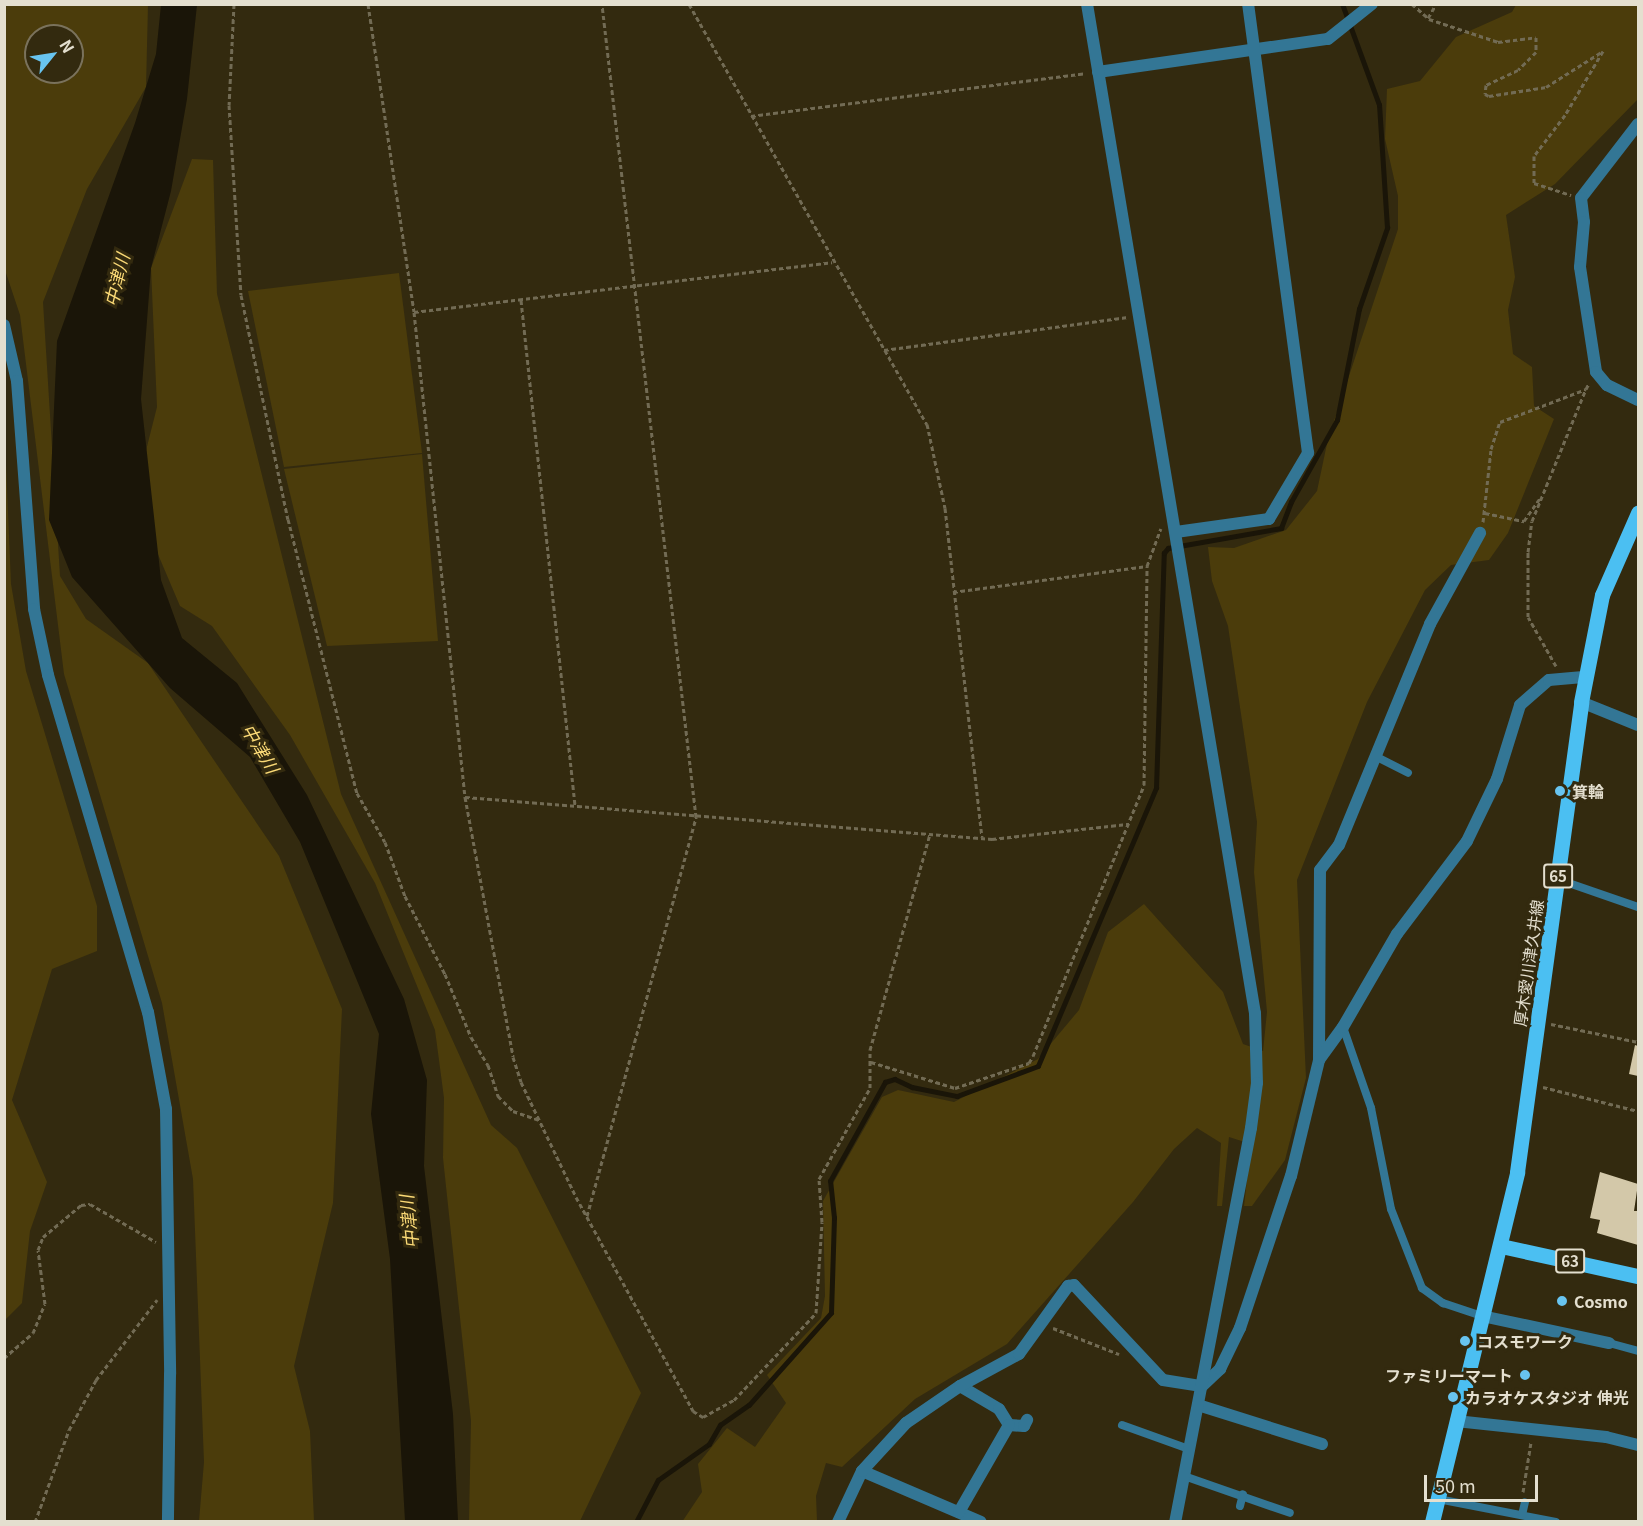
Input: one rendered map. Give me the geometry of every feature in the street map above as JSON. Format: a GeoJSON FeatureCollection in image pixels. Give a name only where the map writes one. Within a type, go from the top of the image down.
{"type":"FeatureCollection","features":[{"type":"Feature","properties":{"kind":"main road","name":"厚木愛川津久井線"},"geometry":{"type":"LineString","coordinates":[[1432,1521],[1501,1246],[1517,1172],[1581,702],[1602,596],[1638,513]]}},
{"type":"Feature","properties":{"kind":"main road","name":"63"},"geometry":{"type":"LineString","coordinates":[[1501,1246],[1638,1276]]}},
{"type":"Feature","properties":{"kind":"street"},"geometry":{"type":"LineString","coordinates":[[1087,4],[1255,1013],[1257,1083],[1251,1128],[1175,1521]]}},
{"type":"Feature","properties":{"kind":"street"},"geometry":{"type":"LineString","coordinates":[[1176,529],[1269,519],[1308,453],[1248,4]]}},
{"type":"Feature","properties":{"kind":"street"},"geometry":{"type":"LineString","coordinates":[[1098,72],[1328,39],[1372,4]]}},
{"type":"Feature","properties":{"kind":"street"},"geometry":{"type":"LineString","coordinates":[[1638,124],[1581,198],[1584,222],[1580,267],[1588,338],[1596,372],[1607,385],[1638,400]]}},
{"type":"Feature","properties":{"kind":"street"},"geometry":{"type":"LineString","coordinates":[[4,325],[16,381],[34,609],[48,675],[142,990],[159,1061],[166,1108],[169,1294],[168,1521]]}},
{"type":"Feature","properties":{"kind":"street"},"geometry":{"type":"LineString","coordinates":[[1202,1386],[1220,1369],[1240,1328],[1291,1176],[1319,1060],[1321,949],[1317,882],[1320,870],[1339,845],[1430,624],[1480,532]]}},
{"type":"Feature","properties":{"kind":"street"},"geometry":{"type":"LineString","coordinates":[[1319,1060],[1343,1027],[1396,934],[1467,841],[1497,779],[1520,705],[1549,680],[1586,677]]}},
{"type":"Feature","properties":{"kind":"street"},"geometry":{"type":"LineString","coordinates":[[1581,702],[1638,725]]}},
{"type":"Feature","properties":{"kind":"street"},"geometry":{"type":"LineString","coordinates":[[838,1521],[862,1471],[906,1423],[960,1386],[1019,1354],[1068,1286],[1074,1285],[1163,1380],[1202,1386]]}},
{"type":"Feature","properties":{"kind":"street"},"geometry":{"type":"LineString","coordinates":[[1482,1316],[1609,1343]]}},
{"type":"Feature","properties":{"kind":"street"},"geometry":{"type":"LineString","coordinates":[[960,1386],[999,1409],[1009,1425]]}},
{"type":"Feature","properties":{"kind":"street"},"geometry":{"type":"LineString","coordinates":[[1198,1405],[1322,1444]]}},
{"type":"Feature","properties":{"kind":"street"},"geometry":{"type":"LineString","coordinates":[[1009,1425],[1024,1426],[1027,1420]]}},
{"type":"Feature","properties":{"kind":"street"},"geometry":{"type":"LineString","coordinates":[[1456,1421],[1606,1437],[1638,1444]]}},
{"type":"Feature","properties":{"kind":"street"},"geometry":{"type":"LineString","coordinates":[[959,1512],[1009,1425]]}},
{"type":"Feature","properties":{"kind":"street"},"geometry":{"type":"LineString","coordinates":[[862,1471],[981,1521]]}},
{"type":"Feature","properties":{"kind":"lane"},"geometry":{"type":"LineString","coordinates":[[1375,756],[1408,773]]}},
{"type":"Feature","properties":{"kind":"lane"},"geometry":{"type":"LineString","coordinates":[[1557,879],[1638,907]]}},
{"type":"Feature","properties":{"kind":"lane"},"geometry":{"type":"LineString","coordinates":[[1343,1027],[1371,1108],[1390,1209],[1422,1288],[1443,1303],[1482,1316]]}},
{"type":"Feature","properties":{"kind":"lane"},"geometry":{"type":"LineString","coordinates":[[1609,1343],[1638,1351]]}},
{"type":"Feature","properties":{"kind":"lane"},"geometry":{"type":"LineString","coordinates":[[1122,1425],[1189,1449]]}},
{"type":"Feature","properties":{"kind":"lane"},"geometry":{"type":"LineString","coordinates":[[1184,1476],[1243,1494],[1290,1513]]}},
{"type":"Feature","properties":{"kind":"lane"},"geometry":{"type":"LineString","coordinates":[[1240,1506],[1243,1494]]}},
{"type":"Feature","properties":{"kind":"lane"},"geometry":{"type":"LineString","coordinates":[[1438,1499],[1556,1521]]}},
{"type":"Feature","properties":{"kind":"lane"},"geometry":{"type":"LineString","coordinates":[[1522,1515],[1525,1502]]}},
{"type":"Feature","properties":{"kind":"path"},"geometry":{"type":"LineString","coordinates":[[234,4],[229,105],[241,295],[288,519],[357,793],[385,842],[405,896],[445,974],[471,1037],[488,1065],[498,1096],[513,1111],[540,1120]]}},
{"type":"Feature","properties":{"kind":"path"},"geometry":{"type":"LineString","coordinates":[[368,4],[414,312],[465,797],[513,1057],[540,1120],[587,1217],[693,1411],[703,1417],[723,1409],[816,1314],[822,1222],[819,1179],[870,1088],[870,1050],[930,834]]}},
{"type":"Feature","properties":{"kind":"path"},"geometry":{"type":"LineString","coordinates":[[587,1217],[696,817],[602,4]]}},
{"type":"Feature","properties":{"kind":"path"},"geometry":{"type":"LineString","coordinates":[[689,4],[832,262],[927,424],[945,508],[982,837]]}},
{"type":"Feature","properties":{"kind":"path"},"geometry":{"type":"LineString","coordinates":[[1412,4],[1428,18],[1498,42],[1536,37],[1536,52],[1518,70],[1486,85],[1485,94],[1489,96],[1546,87],[1603,51],[1565,115],[1534,156],[1534,183],[1581,198]]}},
{"type":"Feature","properties":{"kind":"path"},"geometry":{"type":"LineString","coordinates":[[1428,18],[1436,4]]}},
{"type":"Feature","properties":{"kind":"path"},"geometry":{"type":"LineString","coordinates":[[751,116],[1098,72]]}},
{"type":"Feature","properties":{"kind":"path"},"geometry":{"type":"LineString","coordinates":[[414,312],[832,262]]}},
{"type":"Feature","properties":{"kind":"path"},"geometry":{"type":"LineString","coordinates":[[521,300],[575,806]]}},
{"type":"Feature","properties":{"kind":"path"},"geometry":{"type":"LineString","coordinates":[[884,350],[1138,316]]}},
{"type":"Feature","properties":{"kind":"path"},"geometry":{"type":"LineString","coordinates":[[1558,678],[1556,665],[1528,617],[1532,521],[1586,389],[1596,372]]}},
{"type":"Feature","properties":{"kind":"path"},"geometry":{"type":"LineString","coordinates":[[1480,532],[1485,513],[1491,449],[1500,422],[1586,389]]}},
{"type":"Feature","properties":{"kind":"path"},"geometry":{"type":"LineString","coordinates":[[1485,513],[1524,521],[1541,497]]}},
{"type":"Feature","properties":{"kind":"path"},"geometry":{"type":"LineString","coordinates":[[871,1062],[955,1088],[1029,1063],[1144,785],[1147,566],[1162,524],[1176,529]]}},
{"type":"Feature","properties":{"kind":"path"},"geometry":{"type":"LineString","coordinates":[[953,592],[1147,566]]}},
{"type":"Feature","properties":{"kind":"path"},"geometry":{"type":"LineString","coordinates":[[465,797],[696,817],[982,837],[1126,824]]}},
{"type":"Feature","properties":{"kind":"path"},"geometry":{"type":"LineString","coordinates":[[1538,1021],[1638,1042]]}},
{"type":"Feature","properties":{"kind":"path"},"geometry":{"type":"LineString","coordinates":[[1529,1085],[1638,1111]]}},
{"type":"Feature","properties":{"kind":"path"},"geometry":{"type":"LineString","coordinates":[[4,1358],[33,1333],[45,1304],[38,1250],[43,1237],[81,1205],[90,1204],[168,1248]]}},
{"type":"Feature","properties":{"kind":"path"},"geometry":{"type":"LineString","coordinates":[[35,1521],[69,1430],[96,1380],[152,1302],[169,1294]]}},
{"type":"Feature","properties":{"kind":"path"},"geometry":{"type":"LineString","coordinates":[[1040,1322],[1120,1355],[1142,1357]]}},
{"type":"Feature","properties":{"kind":"path"},"geometry":{"type":"LineString","coordinates":[[1525,1502],[1522,1497],[1533,1429]]}},
{"type":"Feature","properties":{"kind":"shaded area"},"geometry":{"type":"Polygon","coordinates":[[[4,5],[148,5],[146,87],[87,189],[43,302],[60,576],[86,619],[148,663],[279,856],[342,1009],[333,1203],[294,1366],[310,1431],[314,1521],[199,1521],[204,1462],[193,1179],[162,1003],[64,674],[20,315],[5,270],[4,5]]]}},
{"type":"Feature","properties":{"kind":"shaded area"},"geometry":{"type":"Polygon","coordinates":[[[1516,5],[1638,5],[1638,99],[1555,184],[1506,215],[1515,277],[1508,310],[1513,354],[1532,367],[1534,406],[1554,419],[1508,533],[1489,560],[1451,565],[1425,590],[1367,702],[1297,880],[1306,1078],[1285,1160],[1252,1206],[1244,1206],[1251,1144],[1229,1137],[1222,1206],[1217,1206],[1221,1143],[1197,1128],[1174,1149],[1133,1202],[1007,1344],[915,1399],[842,1467],[826,1463],[816,1496],[817,1521],[682,1522],[702,1492],[698,1464],[727,1428],[755,1447],[786,1403],[767,1375],[821,1318],[825,1296],[823,1201],[882,1097],[898,1090],[954,1102],[1038,1059],[1079,1010],[1108,932],[1144,904],[1223,992],[1243,1044],[1263,1051],[1267,1012],[1254,872],[1257,822],[1228,626],[1212,581],[1208,547],[1234,548],[1286,530],[1317,491],[1328,439],[1398,229],[1398,196],[1385,139],[1387,89],[1420,81],[1456,37],[1512,12],[1516,5]]]}},
{"type":"Feature","properties":{"kind":"shaded area"},"geometry":{"type":"Polygon","coordinates":[[[192,159],[213,160],[217,294],[341,794],[491,1125],[517,1148],[641,1393],[580,1521],[469,1521],[471,1421],[443,1158],[444,1098],[435,1030],[375,883],[290,735],[212,626],[180,606],[134,498],[157,407],[151,268],[192,159]]]}},
{"type":"Feature","properties":{"kind":"shaded area"},"geometry":{"type":"Polygon","coordinates":[[[399,273],[422,453],[284,467],[248,291],[399,273]]]}},
{"type":"Feature","properties":{"kind":"shaded area"},"geometry":{"type":"Polygon","coordinates":[[[4,416],[11,584],[26,671],[97,906],[97,951],[52,969],[12,1100],[47,1182],[30,1231],[22,1303],[5,1320],[4,416]]]}},
{"type":"Feature","properties":{"kind":"shaded area"},"geometry":{"type":"Polygon","coordinates":[[[422,454],[438,641],[327,646],[284,469],[422,454]]]}},
{"type":"Feature","properties":{"kind":"water","name":"中津川"},"geometry":{"type":"Polygon","coordinates":[[[161,5],[197,5],[187,99],[171,191],[151,268],[141,399],[161,580],[182,638],[237,683],[307,795],[404,999],[427,1080],[424,1166],[453,1414],[458,1521],[405,1521],[390,1259],[371,1114],[379,1034],[300,842],[250,757],[170,688],[72,577],[49,520],[57,341],[135,123],[156,54],[161,5]]]}},
{"type":"Feature","properties":{"kind":"building"},"geometry":{"type":"Polygon","coordinates":[[[1635,1045],[1638,1046],[1638,1076],[1629,1074],[1635,1045]]]}},
{"type":"Feature","properties":{"kind":"building"},"geometry":{"type":"Polygon","coordinates":[[[1600,1172],[1638,1184],[1634,1211],[1638,1211],[1638,1245],[1597,1233],[1600,1220],[1590,1218],[1600,1172]]]}},
{"type":"Feature","properties":{"kind":"waterway"},"geometry":{"type":"LineString","coordinates":[[636,1522],[658,1480],[709,1444],[720,1425],[749,1405],[831,1313],[834,1218],[830,1181],[885,1082],[895,1079],[912,1087],[957,1096],[1038,1066],[1156,788],[1164,553],[1168,548],[1281,528],[1291,502],[1337,420],[1359,309],[1387,228],[1379,105],[1342,4]]}},
{"type":"Feature","properties":{"kind":"place","name":"箕輪"},"geometry":{"type":"Point","coordinates":[1560,791]}},
{"type":"Feature","properties":{"kind":"place","name":"Cosmo"},"geometry":{"type":"Point","coordinates":[1562,1301]}},
{"type":"Feature","properties":{"kind":"place","name":"コスモワーク"},"geometry":{"type":"Point","coordinates":[1465,1341]}},
{"type":"Feature","properties":{"kind":"place","name":"ファミリーマート"},"geometry":{"type":"Point","coordinates":[1525,1375]}},
{"type":"Feature","properties":{"kind":"place","name":"カラオケスタジオ 伸光"},"geometry":{"type":"Point","coordinates":[1453,1397]}}]}
